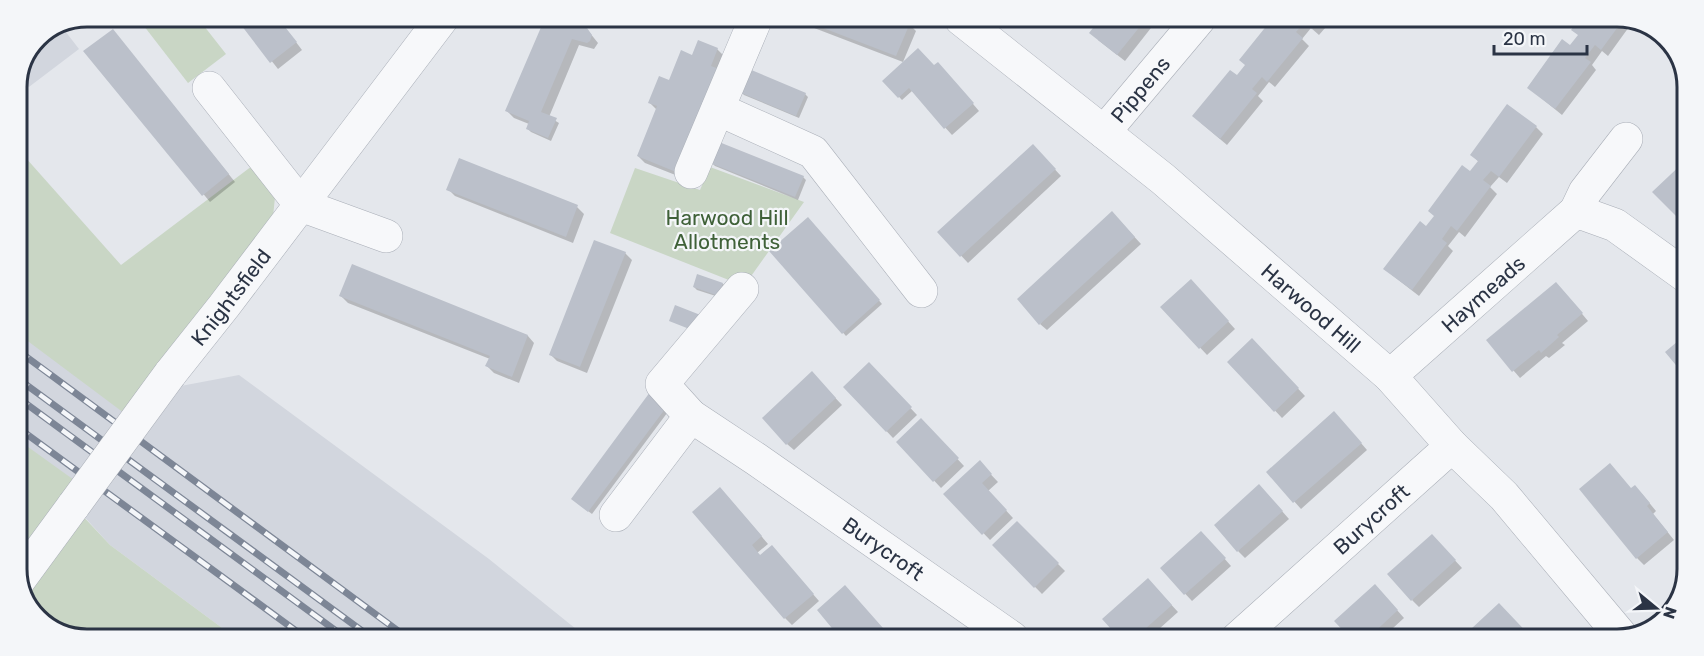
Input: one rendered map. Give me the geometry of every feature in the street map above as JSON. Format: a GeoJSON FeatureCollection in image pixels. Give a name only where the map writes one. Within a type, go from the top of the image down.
{"type":"FeatureCollection","features":[{"type":"Feature","properties":{"kind":"street","name":"Knightsfield"},"geometry":{"type":"LineString","coordinates":[[27,569],[170,374],[435,27]]}},
{"type":"Feature","properties":{"kind":"street"},"geometry":{"type":"LineString","coordinates":[[691,172],[752,27]]}},
{"type":"Feature","properties":{"kind":"street","name":"Harwood Hill"},"geometry":{"type":"LineString","coordinates":[[971,27],[1163,179],[1390,376],[1452,446],[1504,496],[1615,629]]}},
{"type":"Feature","properties":{"kind":"street","name":"Pippens"},"geometry":{"type":"LineString","coordinates":[[1104,132],[1192,27]]}},
{"type":"Feature","properties":{"kind":"street"},"geometry":{"type":"LineString","coordinates":[[209,88],[301,205],[386,236]]}},
{"type":"Feature","properties":{"kind":"street"},"geometry":{"type":"LineString","coordinates":[[718,109],[813,152],[921,291]]}},
{"type":"Feature","properties":{"kind":"street","name":"Haymeads"},"geometry":{"type":"LineString","coordinates":[[1390,376],[1576,212],[1585,192],[1626,139]]}},
{"type":"Feature","properties":{"kind":"street"},"geometry":{"type":"LineString","coordinates":[[1576,212],[1615,225],[1677,270]]}},
{"type":"Feature","properties":{"kind":"street","name":"Burycroft"},"geometry":{"type":"LineString","coordinates":[[741,288],[662,384],[691,416],[999,629]]}},
{"type":"Feature","properties":{"kind":"street"},"geometry":{"type":"LineString","coordinates":[[616,515],[691,416]]}},
{"type":"Feature","properties":{"kind":"street","name":"Burycroft"},"geometry":{"type":"LineString","coordinates":[[1248,629],[1452,446]]}},
{"type":"Feature","properties":{"kind":"shaded area"},"geometry":{"type":"Polygon","coordinates":[[[65,31],[79,49],[27,88],[28,75],[37,54],[54,37],[65,31]]]}},
{"type":"Feature","properties":{"kind":"shaded area"},"geometry":{"type":"Polygon","coordinates":[[[27,302],[149,392],[239,375],[489,559],[576,629],[224,629],[110,545],[69,500],[27,470],[27,302]]]}},
{"type":"Feature","properties":{"kind":"green space"},"geometry":{"type":"Polygon","coordinates":[[[145,27],[205,27],[226,54],[188,83],[145,27]]]}},
{"type":"Feature","properties":{"kind":"green space"},"geometry":{"type":"Polygon","coordinates":[[[27,159],[121,265],[252,166],[275,197],[273,217],[124,413],[27,340],[27,159]]]}},
{"type":"Feature","properties":{"kind":"green space","name":"Harwood Hill Allotments"},"geometry":{"type":"Polygon","coordinates":[[[710,167],[804,202],[744,286],[610,233],[635,168],[700,190],[710,167]]]}},
{"type":"Feature","properties":{"kind":"green space"},"geometry":{"type":"Polygon","coordinates":[[[27,446],[74,480],[27,558],[27,446]]]}},
{"type":"Feature","properties":{"kind":"green space"},"geometry":{"type":"Polygon","coordinates":[[[79,512],[110,545],[224,629],[87,629],[68,626],[51,617],[39,605],[29,583],[79,512]]]}},
{"type":"Feature","properties":{"kind":"building"},"geometry":{"type":"Polygon","coordinates":[[[243,27],[285,27],[297,42],[270,63],[243,27]]]}},
{"type":"Feature","properties":{"kind":"building"},"geometry":{"type":"Polygon","coordinates":[[[541,27],[587,28],[592,35],[590,41],[587,43],[572,39],[541,112],[557,118],[548,138],[526,129],[529,121],[505,111],[541,27]]]}},
{"type":"Feature","properties":{"kind":"building"},"geometry":{"type":"Polygon","coordinates":[[[820,27],[908,27],[896,56],[820,27]]]}},
{"type":"Feature","properties":{"kind":"building"},"geometry":{"type":"Polygon","coordinates":[[[1094,27],[1140,27],[1117,55],[1089,33],[1094,27]]]}},
{"type":"Feature","properties":{"kind":"building"},"geometry":{"type":"Polygon","coordinates":[[[1266,27],[1300,27],[1296,32],[1303,38],[1267,82],[1262,77],[1252,89],[1257,93],[1220,139],[1192,116],[1230,70],[1237,75],[1245,65],[1239,60],[1266,27]]]}},
{"type":"Feature","properties":{"kind":"building"},"geometry":{"type":"Polygon","coordinates":[[[1573,27],[1618,27],[1601,50],[1595,45],[1585,58],[1591,62],[1555,109],[1527,88],[1562,39],[1570,45],[1578,35],[1571,30],[1573,27]]]}},
{"type":"Feature","properties":{"kind":"building"},"geometry":{"type":"Polygon","coordinates":[[[113,29],[229,174],[202,196],[83,51],[113,29]]]}},
{"type":"Feature","properties":{"kind":"building"},"geometry":{"type":"Polygon","coordinates":[[[698,40],[718,48],[711,66],[719,69],[676,172],[637,156],[657,106],[648,103],[659,76],[669,80],[681,50],[692,55],[698,40]]]}},
{"type":"Feature","properties":{"kind":"building"},"geometry":{"type":"Polygon","coordinates":[[[918,48],[934,65],[938,62],[974,103],[944,129],[909,88],[898,98],[882,81],[918,48]]]}},
{"type":"Feature","properties":{"kind":"building"},"geometry":{"type":"Polygon","coordinates":[[[749,69],[806,93],[796,116],[739,92],[749,69]]]}},
{"type":"Feature","properties":{"kind":"building"},"geometry":{"type":"Polygon","coordinates":[[[1507,104],[1537,126],[1499,177],[1491,171],[1483,180],[1491,186],[1457,231],[1451,226],[1442,239],[1447,243],[1412,290],[1383,269],[1420,221],[1426,226],[1434,216],[1428,211],[1462,165],[1470,171],[1478,161],[1470,155],[1507,104]]]}},
{"type":"Feature","properties":{"kind":"building"},"geometry":{"type":"Polygon","coordinates":[[[719,142],[804,176],[795,197],[710,163],[719,142]]]}},
{"type":"Feature","properties":{"kind":"building"},"geometry":{"type":"Polygon","coordinates":[[[1033,144],[1056,169],[960,257],[937,232],[1033,144]]]}},
{"type":"Feature","properties":{"kind":"building"},"geometry":{"type":"Polygon","coordinates":[[[459,158],[578,205],[566,237],[446,190],[459,158]]]}},
{"type":"Feature","properties":{"kind":"building"},"geometry":{"type":"Polygon","coordinates":[[[1677,168],[1677,217],[1652,192],[1677,168]]]}},
{"type":"Feature","properties":{"kind":"building"},"geometry":{"type":"Polygon","coordinates":[[[1112,211],[1135,237],[1039,325],[1017,299],[1112,211]]]}},
{"type":"Feature","properties":{"kind":"building"},"geometry":{"type":"Polygon","coordinates":[[[808,217],[880,300],[842,334],[769,251],[808,217]]]}},
{"type":"Feature","properties":{"kind":"building"},"geometry":{"type":"Polygon","coordinates":[[[594,240],[626,252],[580,367],[549,355],[594,240]]]}},
{"type":"Feature","properties":{"kind":"building"},"geometry":{"type":"Polygon","coordinates":[[[352,264],[528,335],[512,377],[485,366],[490,356],[339,296],[352,264]]]}},
{"type":"Feature","properties":{"kind":"building"},"geometry":{"type":"Polygon","coordinates":[[[697,274],[723,283],[719,296],[693,287],[697,274]]]}},
{"type":"Feature","properties":{"kind":"building"},"geometry":{"type":"Polygon","coordinates":[[[1191,279],[1229,321],[1199,349],[1160,307],[1191,279]]]}},
{"type":"Feature","properties":{"kind":"building"},"geometry":{"type":"Polygon","coordinates":[[[1556,282],[1583,313],[1557,335],[1559,337],[1541,353],[1539,350],[1512,372],[1486,340],[1556,282]]]}},
{"type":"Feature","properties":{"kind":"building"},"geometry":{"type":"Polygon","coordinates":[[[675,305],[703,316],[697,332],[669,321],[675,305]]]}},
{"type":"Feature","properties":{"kind":"building"},"geometry":{"type":"Polygon","coordinates":[[[1252,338],[1299,388],[1274,412],[1227,362],[1252,338]]]}},
{"type":"Feature","properties":{"kind":"building"},"geometry":{"type":"Polygon","coordinates":[[[1677,342],[1677,366],[1665,352],[1677,342]]]}},
{"type":"Feature","properties":{"kind":"building"},"geometry":{"type":"Polygon","coordinates":[[[869,362],[912,407],[886,432],[843,387],[869,362]]]}},
{"type":"Feature","properties":{"kind":"building"},"geometry":{"type":"Polygon","coordinates":[[[812,371],[836,398],[786,445],[762,418],[812,371]]]}},
{"type":"Feature","properties":{"kind":"building"},"geometry":{"type":"Polygon","coordinates":[[[653,388],[671,401],[588,512],[571,499],[653,388]]]}},
{"type":"Feature","properties":{"kind":"building"},"geometry":{"type":"Polygon","coordinates":[[[1334,411],[1362,443],[1293,503],[1266,472],[1334,411]]]}},
{"type":"Feature","properties":{"kind":"building"},"geometry":{"type":"Polygon","coordinates":[[[921,418],[959,458],[933,482],[896,442],[921,418]]]}},
{"type":"Feature","properties":{"kind":"building"},"geometry":{"type":"Polygon","coordinates":[[[980,460],[992,474],[982,483],[1007,510],[982,535],[943,494],[980,460]]]}},
{"type":"Feature","properties":{"kind":"building"},"geometry":{"type":"Polygon","coordinates":[[[1610,463],[1631,488],[1635,485],[1650,503],[1647,506],[1668,532],[1636,559],[1579,489],[1610,463]]]}},
{"type":"Feature","properties":{"kind":"building"},"geometry":{"type":"Polygon","coordinates":[[[1259,484],[1283,511],[1237,552],[1214,525],[1259,484]]]}},
{"type":"Feature","properties":{"kind":"building"},"geometry":{"type":"Polygon","coordinates":[[[720,487],[762,536],[752,545],[760,555],[772,545],[814,594],[784,619],[692,512],[720,487]]]}},
{"type":"Feature","properties":{"kind":"building"},"geometry":{"type":"Polygon","coordinates":[[[1017,521],[1059,563],[1034,588],[992,545],[1017,521]]]}},
{"type":"Feature","properties":{"kind":"building"},"geometry":{"type":"Polygon","coordinates":[[[1201,531],[1226,558],[1184,595],[1160,568],[1201,531]]]}},
{"type":"Feature","properties":{"kind":"building"},"geometry":{"type":"Polygon","coordinates":[[[1432,534],[1456,560],[1411,601],[1387,574],[1432,534]]]}},
{"type":"Feature","properties":{"kind":"building"},"geometry":{"type":"Polygon","coordinates":[[[1148,578],[1172,605],[1145,629],[1111,629],[1102,619],[1148,578]]]}},
{"type":"Feature","properties":{"kind":"building"},"geometry":{"type":"Polygon","coordinates":[[[1375,584],[1398,610],[1378,629],[1342,629],[1334,621],[1375,584]]]}},
{"type":"Feature","properties":{"kind":"building"},"geometry":{"type":"Polygon","coordinates":[[[845,585],[883,628],[833,629],[817,610],[845,585]]]}},
{"type":"Feature","properties":{"kind":"building"},"geometry":{"type":"Polygon","coordinates":[[[1499,603],[1524,629],[1471,629],[1499,603]]]}},
{"type":"Feature","properties":{"kind":"railway"},"geometry":{"type":"LineString","coordinates":[[27,357],[396,629]]}},
{"type":"Feature","properties":{"kind":"railway"},"geometry":{"type":"LineString","coordinates":[[27,385],[359,629]]}},
{"type":"Feature","properties":{"kind":"railway"},"geometry":{"type":"LineString","coordinates":[[27,404],[333,629]]}},
{"type":"Feature","properties":{"kind":"railway"},"geometry":{"type":"LineString","coordinates":[[27,434],[293,629]]}}]}
